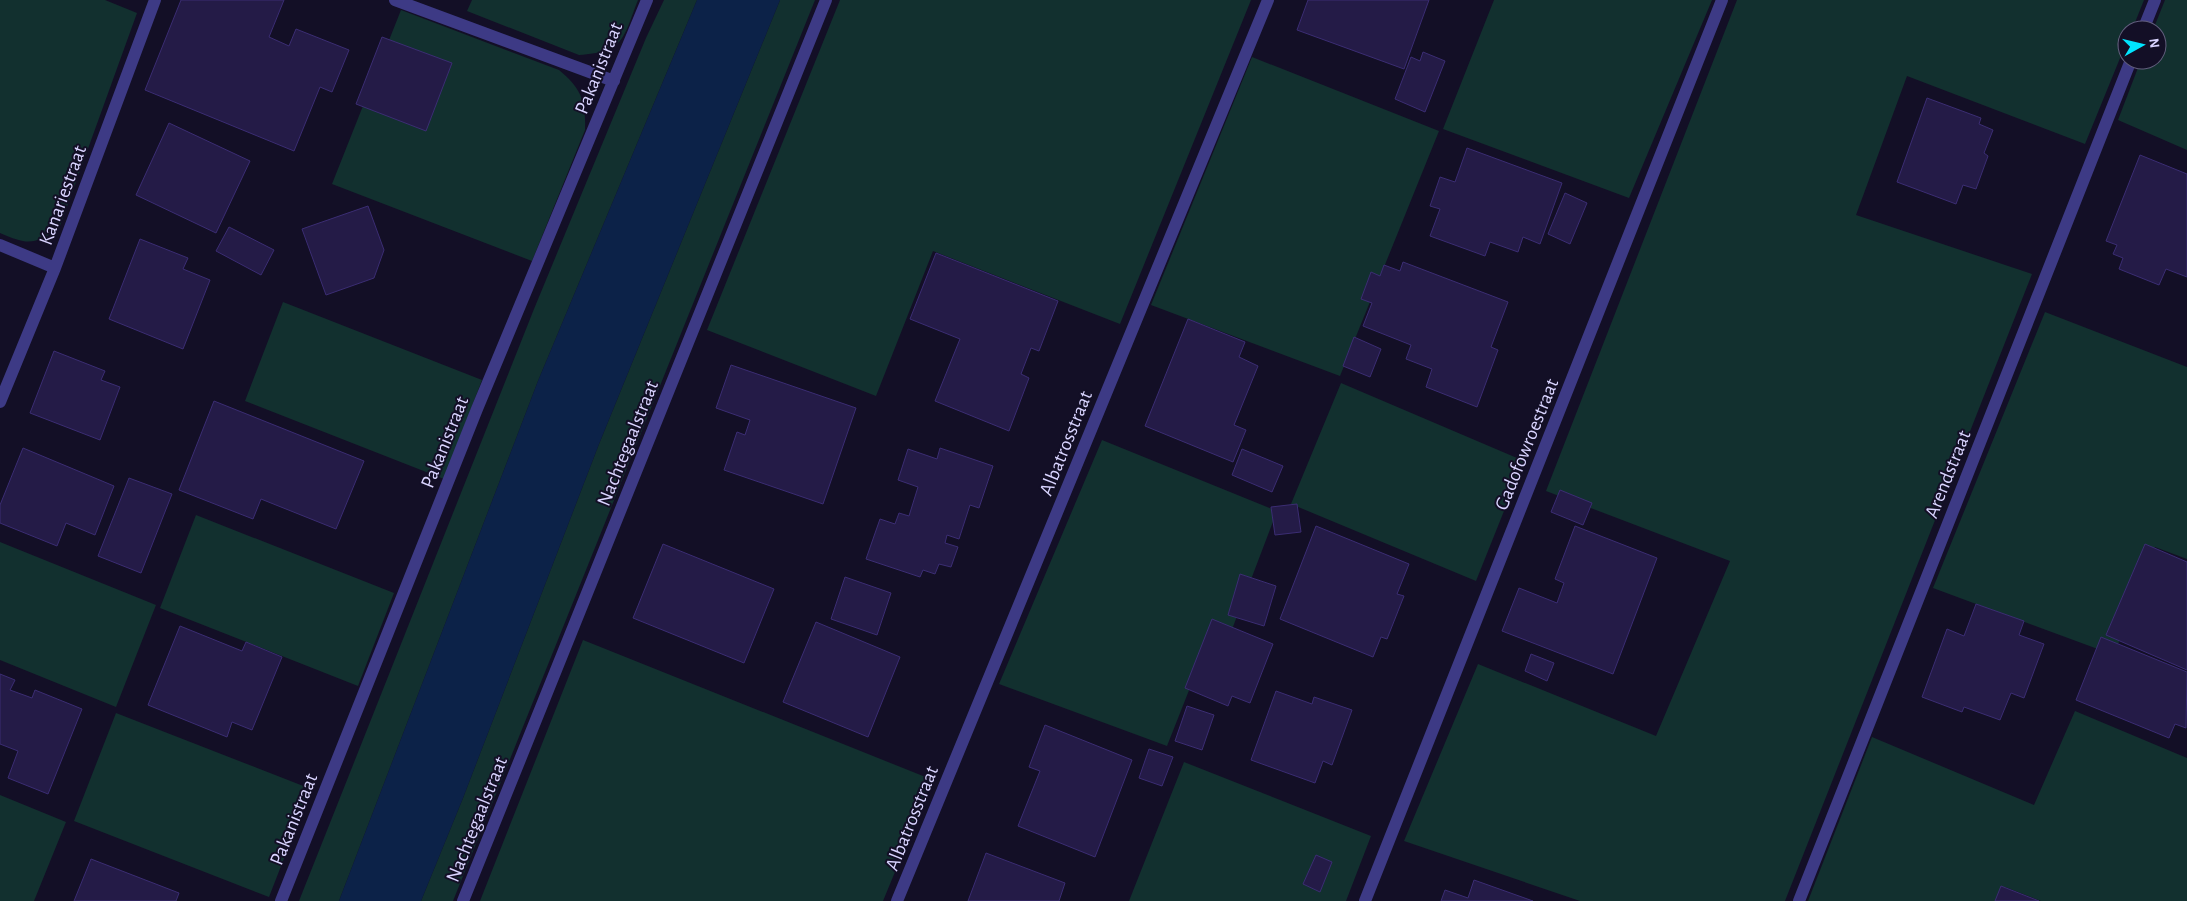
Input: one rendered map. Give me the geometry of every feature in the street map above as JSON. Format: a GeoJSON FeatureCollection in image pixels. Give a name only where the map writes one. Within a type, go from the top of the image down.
{"type":"FeatureCollection","features":[{"type":"Feature","properties":{"kind":"street","name":"Kanariestraat"},"geometry":{"type":"LineString","coordinates":[[0,402],[55,268],[155,0]]}},
{"type":"Feature","properties":{"kind":"street"},"geometry":{"type":"LineString","coordinates":[[395,0],[614,81]]}},
{"type":"Feature","properties":{"kind":"street","name":"Pakanistraat"},"geometry":{"type":"LineString","coordinates":[[281,901],[477,409],[647,0]]}},
{"type":"Feature","properties":{"kind":"street","name":"Nachtegaalstraat"},"geometry":{"type":"LineString","coordinates":[[463,901],[826,0]]}},
{"type":"Feature","properties":{"kind":"street","name":"Albatrosstraat"},"geometry":{"type":"LineString","coordinates":[[897,901],[1268,0]]}},
{"type":"Feature","properties":{"kind":"street","name":"Gadofowroestraat"},"geometry":{"type":"LineString","coordinates":[[1365,901],[1722,0]]}},
{"type":"Feature","properties":{"kind":"street"},"geometry":{"type":"LineString","coordinates":[[2147,20],[2155,0]]}},
{"type":"Feature","properties":{"kind":"street","name":"Arendstraat"},"geometry":{"type":"LineString","coordinates":[[1799,901],[2127,70]]}},
{"type":"Feature","properties":{"kind":"street"},"geometry":{"type":"LineString","coordinates":[[0,245],[55,268]]}},
{"type":"Feature","properties":{"kind":"green space"},"geometry":{"type":"Polygon","coordinates":[[[0,0],[105,0],[137,13],[59,229],[43,238],[30,242],[17,240],[0,233],[0,0]]]}},
{"type":"Feature","properties":{"kind":"green space"},"geometry":{"type":"Polygon","coordinates":[[[472,0],[638,0],[620,41],[606,50],[579,55],[467,11],[472,0]]]}},
{"type":"Feature","properties":{"kind":"green space"},"geometry":{"type":"Polygon","coordinates":[[[664,0],[697,0],[538,381],[339,901],[299,901],[534,309],[646,38],[664,0]]]}},
{"type":"Feature","properties":{"kind":"green space"},"geometry":{"type":"Polygon","coordinates":[[[780,0],[815,0],[453,901],[421,901],[463,798],[599,444],[780,0]]]}},
{"type":"Feature","properties":{"kind":"green space"},"geometry":{"type":"Polygon","coordinates":[[[840,0],[1251,0],[1120,324],[933,251],[876,396],[707,330],[840,0]]]}},
{"type":"Feature","properties":{"kind":"green space"},"geometry":{"type":"Polygon","coordinates":[[[1494,0],[1712,0],[1629,198],[1443,129],[1494,0]]]}},
{"type":"Feature","properties":{"kind":"green space"},"geometry":{"type":"Polygon","coordinates":[[[1737,0],[2144,0],[2136,20],[2117,20],[2117,66],[2085,144],[1907,76],[1856,215],[2032,274],[1785,901],[1580,901],[1404,841],[1478,664],[1656,736],[1730,561],[1546,491],[1737,0]]]}},
{"type":"Feature","properties":{"kind":"green space"},"geometry":{"type":"Polygon","coordinates":[[[2165,0],[2187,0],[2187,150],[2118,120],[2137,70],[2167,70],[2167,20],[2157,20],[2165,0]]]}},
{"type":"Feature","properties":{"kind":"green space"},"geometry":{"type":"Polygon","coordinates":[[[401,10],[559,70],[578,90],[585,111],[585,130],[532,261],[332,184],[401,10]]]}},
{"type":"Feature","properties":{"kind":"green space"},"geometry":{"type":"Polygon","coordinates":[[[1252,57],[1439,131],[1340,376],[1151,305],[1252,57]]]}},
{"type":"Feature","properties":{"kind":"green space"},"geometry":{"type":"Polygon","coordinates":[[[283,302],[482,380],[444,479],[245,401],[283,302]]]}},
{"type":"Feature","properties":{"kind":"green space"},"geometry":{"type":"Polygon","coordinates":[[[2045,312],[2187,367],[2187,559],[2155,547],[2114,655],[1933,588],[2045,312]]]}},
{"type":"Feature","properties":{"kind":"green space"},"geometry":{"type":"Polygon","coordinates":[[[1341,383],[1524,461],[1476,581],[1291,504],[1341,383]]]}},
{"type":"Feature","properties":{"kind":"green space"},"geometry":{"type":"Polygon","coordinates":[[[1102,440],[1277,511],[1231,632],[1214,627],[1167,746],[999,684],[1102,440]]]}},
{"type":"Feature","properties":{"kind":"green space"},"geometry":{"type":"Polygon","coordinates":[[[196,515],[394,593],[358,686],[160,608],[196,515]]]}},
{"type":"Feature","properties":{"kind":"green space"},"geometry":{"type":"Polygon","coordinates":[[[0,542],[156,605],[116,707],[0,660],[0,542]]]}},
{"type":"Feature","properties":{"kind":"green space"},"geometry":{"type":"Polygon","coordinates":[[[583,640],[933,780],[883,901],[480,901],[583,640]]]}},
{"type":"Feature","properties":{"kind":"green space"},"geometry":{"type":"Polygon","coordinates":[[[2075,711],[2187,758],[2187,901],[2041,901],[2005,887],[2000,901],[1808,901],[1872,737],[2034,805],[2075,711]]]}},
{"type":"Feature","properties":{"kind":"green space"},"geometry":{"type":"Polygon","coordinates":[[[116,713],[311,789],[269,897],[74,821],[116,713]]]}},
{"type":"Feature","properties":{"kind":"green space"},"geometry":{"type":"Polygon","coordinates":[[[1184,762],[1371,836],[1346,901],[1129,901],[1184,762]]]}},
{"type":"Feature","properties":{"kind":"green space"},"geometry":{"type":"Polygon","coordinates":[[[0,795],[66,822],[34,901],[0,901],[0,795]]]}},
{"type":"Feature","properties":{"kind":"water"},"geometry":{"type":"Polygon","coordinates":[[[697,0],[780,0],[599,444],[463,798],[421,901],[339,901],[538,381],[697,0]]]}},
{"type":"Feature","properties":{"kind":"building"},"geometry":{"type":"Polygon","coordinates":[[[181,0],[284,0],[269,37],[289,46],[296,29],[349,50],[332,92],[320,87],[294,151],[145,90],[181,0]]]}},
{"type":"Feature","properties":{"kind":"building"},"geometry":{"type":"Polygon","coordinates":[[[1308,0],[1429,0],[1404,69],[1297,30],[1308,0]]]}},
{"type":"Feature","properties":{"kind":"building"},"geometry":{"type":"Polygon","coordinates":[[[382,37],[452,63],[426,131],[356,104],[382,37]]]}},
{"type":"Feature","properties":{"kind":"building"},"geometry":{"type":"Polygon","coordinates":[[[1423,52],[1445,61],[1425,112],[1395,99],[1411,57],[1420,61],[1423,52]]]}},
{"type":"Feature","properties":{"kind":"building"},"geometry":{"type":"Polygon","coordinates":[[[1927,98],[1981,118],[1979,124],[1993,130],[1984,153],[1988,156],[1976,189],[1963,185],[1956,204],[1897,182],[1927,98]]]}},
{"type":"Feature","properties":{"kind":"building"},"geometry":{"type":"Polygon","coordinates":[[[169,123],[250,161],[216,233],[136,195],[169,123]]]}},
{"type":"Feature","properties":{"kind":"building"},"geometry":{"type":"Polygon","coordinates":[[[1467,148],[1562,183],[1540,244],[1523,237],[1518,252],[1490,242],[1485,256],[1430,236],[1440,209],[1430,206],[1440,177],[1455,182],[1467,148]]]}},
{"type":"Feature","properties":{"kind":"building"},"geometry":{"type":"Polygon","coordinates":[[[2140,155],[2187,174],[2187,277],[2166,269],[2159,285],[2119,269],[2123,258],[2113,254],[2117,245],[2106,241],[2140,155]]]}},
{"type":"Feature","properties":{"kind":"building"},"geometry":{"type":"Polygon","coordinates":[[[1565,193],[1587,203],[1570,244],[1548,234],[1565,193]]]}},
{"type":"Feature","properties":{"kind":"building"},"geometry":{"type":"Polygon","coordinates":[[[368,206],[384,250],[374,278],[326,295],[302,229],[368,206]]]}},
{"type":"Feature","properties":{"kind":"building"},"geometry":{"type":"Polygon","coordinates":[[[229,227],[274,250],[261,275],[216,251],[229,227]]]}},
{"type":"Feature","properties":{"kind":"building"},"geometry":{"type":"Polygon","coordinates":[[[140,239],[188,258],[183,269],[210,280],[183,349],[109,319],[140,239]]]}},
{"type":"Feature","properties":{"kind":"building"},"geometry":{"type":"Polygon","coordinates":[[[936,253],[1058,301],[1039,351],[1031,348],[1021,374],[1029,378],[1009,431],[935,401],[960,339],[910,319],[936,253]]]}},
{"type":"Feature","properties":{"kind":"building"},"geometry":{"type":"Polygon","coordinates":[[[1403,262],[1508,302],[1491,347],[1498,350],[1477,407],[1426,387],[1432,369],[1406,359],[1411,345],[1363,326],[1372,303],[1361,299],[1371,272],[1380,276],[1384,265],[1400,271],[1403,262]]]}},
{"type":"Feature","properties":{"kind":"building"},"geometry":{"type":"Polygon","coordinates":[[[1188,319],[1245,342],[1239,357],[1258,366],[1234,425],[1246,430],[1233,462],[1145,426],[1188,319]]]}},
{"type":"Feature","properties":{"kind":"building"},"geometry":{"type":"Polygon","coordinates":[[[1354,337],[1381,349],[1370,377],[1343,366],[1354,337]]]}},
{"type":"Feature","properties":{"kind":"building"},"geometry":{"type":"Polygon","coordinates":[[[54,351],[105,371],[101,380],[120,387],[100,440],[30,413],[54,351]]]}},
{"type":"Feature","properties":{"kind":"building"},"geometry":{"type":"Polygon","coordinates":[[[731,365],[856,408],[823,504],[724,470],[737,432],[745,435],[750,420],[716,408],[731,365]]]}},
{"type":"Feature","properties":{"kind":"building"},"geometry":{"type":"Polygon","coordinates":[[[214,401],[364,461],[336,529],[261,499],[253,519],[179,490],[214,401]]]}},
{"type":"Feature","properties":{"kind":"building"},"geometry":{"type":"Polygon","coordinates":[[[23,448],[114,486],[95,535],[66,523],[57,546],[0,523],[0,505],[23,448]]]}},
{"type":"Feature","properties":{"kind":"building"},"geometry":{"type":"Polygon","coordinates":[[[940,448],[993,466],[979,508],[970,505],[959,539],[947,535],[945,543],[958,547],[951,567],[939,564],[935,574],[923,570],[920,577],[866,559],[880,519],[895,524],[899,513],[909,516],[918,487],[898,480],[908,449],[937,459],[940,448]]]}},
{"type":"Feature","properties":{"kind":"building"},"geometry":{"type":"Polygon","coordinates":[[[1242,449],[1283,466],[1272,492],[1232,475],[1242,449]]]}},
{"type":"Feature","properties":{"kind":"building"},"geometry":{"type":"Polygon","coordinates":[[[129,478],[172,494],[141,573],[98,556],[129,478]]]}},
{"type":"Feature","properties":{"kind":"building"},"geometry":{"type":"Polygon","coordinates":[[[1560,490],[1592,503],[1583,525],[1551,512],[1560,490]]]}},
{"type":"Feature","properties":{"kind":"building"},"geometry":{"type":"Polygon","coordinates":[[[1297,504],[1301,532],[1275,535],[1271,507],[1297,504]]]}},
{"type":"Feature","properties":{"kind":"building"},"geometry":{"type":"Polygon","coordinates":[[[1316,526],[1409,564],[1397,594],[1404,596],[1387,639],[1381,637],[1373,657],[1280,619],[1316,526]]]}},
{"type":"Feature","properties":{"kind":"building"},"geometry":{"type":"Polygon","coordinates":[[[1575,526],[1657,558],[1613,674],[1502,631],[1519,588],[1557,603],[1564,583],[1555,579],[1575,526]]]}},
{"type":"Feature","properties":{"kind":"building"},"geometry":{"type":"Polygon","coordinates":[[[663,544],[774,589],[744,663],[633,618],[663,544]]]}},
{"type":"Feature","properties":{"kind":"building"},"geometry":{"type":"Polygon","coordinates":[[[2145,544],[2187,562],[2187,670],[2106,635],[2145,544]]]}},
{"type":"Feature","properties":{"kind":"building"},"geometry":{"type":"Polygon","coordinates":[[[1240,574],[1276,586],[1264,626],[1228,615],[1240,574]]]}},
{"type":"Feature","properties":{"kind":"building"},"geometry":{"type":"Polygon","coordinates":[[[845,577],[891,593],[877,635],[831,619],[845,577]]]}},
{"type":"Feature","properties":{"kind":"building"},"geometry":{"type":"Polygon","coordinates":[[[1976,604],[2024,621],[2019,635],[2044,644],[2024,698],[2011,693],[2000,720],[1964,707],[1962,712],[1922,697],[1947,629],[1964,636],[1976,604]]]}},
{"type":"Feature","properties":{"kind":"building"},"geometry":{"type":"Polygon","coordinates":[[[1212,619],[1273,644],[1250,703],[1232,696],[1228,706],[1185,688],[1212,619]]]}},
{"type":"Feature","properties":{"kind":"building"},"geometry":{"type":"Polygon","coordinates":[[[816,622],[900,657],[868,737],[783,702],[816,622]]]}},
{"type":"Feature","properties":{"kind":"building"},"geometry":{"type":"Polygon","coordinates":[[[180,626],[242,651],[246,642],[282,657],[252,730],[232,722],[227,737],[148,705],[180,626]]]}},
{"type":"Feature","properties":{"kind":"building"},"geometry":{"type":"Polygon","coordinates":[[[2101,637],[2187,672],[2186,728],[2175,724],[2169,738],[2076,700],[2101,637]]]}},
{"type":"Feature","properties":{"kind":"building"},"geometry":{"type":"Polygon","coordinates":[[[1531,654],[1554,663],[1547,681],[1525,671],[1531,654]]]}},
{"type":"Feature","properties":{"kind":"building"},"geometry":{"type":"Polygon","coordinates":[[[0,674],[15,680],[10,690],[32,698],[35,690],[82,709],[48,794],[8,778],[18,751],[0,744],[0,674]]]}},
{"type":"Feature","properties":{"kind":"building"},"geometry":{"type":"Polygon","coordinates":[[[1276,691],[1312,704],[1314,697],[1352,710],[1332,765],[1323,761],[1315,783],[1251,760],[1276,691]]]}},
{"type":"Feature","properties":{"kind":"building"},"geometry":{"type":"Polygon","coordinates":[[[1187,706],[1214,715],[1202,750],[1175,741],[1187,706]]]}},
{"type":"Feature","properties":{"kind":"building"},"geometry":{"type":"Polygon","coordinates":[[[1045,725],[1132,760],[1095,857],[1018,826],[1040,771],[1029,767],[1045,725]]]}},
{"type":"Feature","properties":{"kind":"building"},"geometry":{"type":"Polygon","coordinates":[[[1149,749],[1173,757],[1162,786],[1139,778],[1149,749]]]}},
{"type":"Feature","properties":{"kind":"building"},"geometry":{"type":"Polygon","coordinates":[[[986,853],[1065,883],[1059,901],[968,901],[986,853]]]}},
{"type":"Feature","properties":{"kind":"building"},"geometry":{"type":"Polygon","coordinates":[[[1316,855],[1332,862],[1320,892],[1303,884],[1316,855]]]}},
{"type":"Feature","properties":{"kind":"building"},"geometry":{"type":"Polygon","coordinates":[[[91,859],[179,893],[176,901],[74,901],[91,859]]]}},
{"type":"Feature","properties":{"kind":"building"},"geometry":{"type":"Polygon","coordinates":[[[1474,880],[1533,901],[1441,901],[1445,890],[1468,898],[1474,880]]]}},
{"type":"Feature","properties":{"kind":"building"},"geometry":{"type":"Polygon","coordinates":[[[2001,886],[2039,901],[1995,901],[2001,886]]]}}]}
